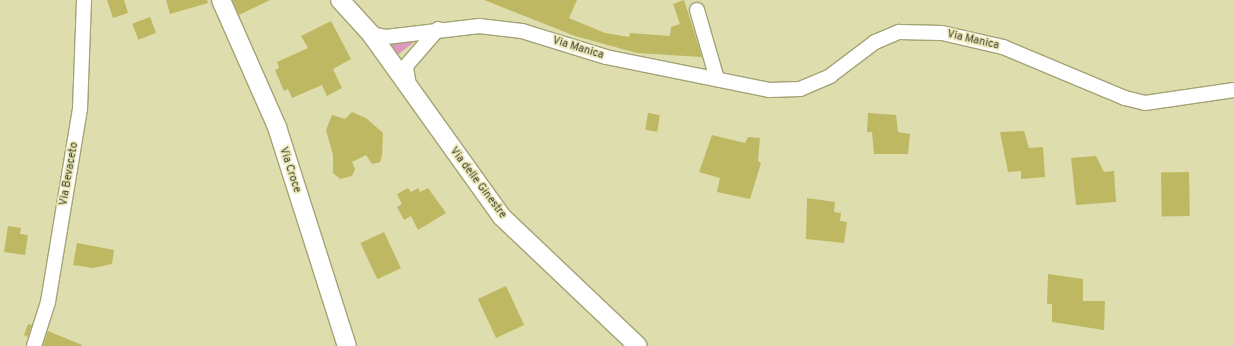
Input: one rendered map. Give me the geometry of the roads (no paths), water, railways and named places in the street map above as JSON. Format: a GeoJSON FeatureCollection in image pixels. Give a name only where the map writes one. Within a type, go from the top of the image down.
{"type":"FeatureCollection","features":[{"type":"Feature","properties":{"kind":"street","name":"Via Bevaceto"},"geometry":{"type":"LineString","coordinates":[[34,346],[48,302],[80,108],[84,0]]}},
{"type":"Feature","properties":{"kind":"street","name":"Via Croce"},"geometry":{"type":"LineString","coordinates":[[221,0],[277,127],[346,346]]}},
{"type":"Feature","properties":{"kind":"street","name":"Via delle Ginestre"},"geometry":{"type":"LineString","coordinates":[[340,0],[371,34],[502,217],[638,346]]}},
{"type":"Feature","properties":{"kind":"street"},"geometry":{"type":"LineString","coordinates":[[697,10],[717,79]]}},
{"type":"Feature","properties":{"kind":"street","name":"Via Manica"},"geometry":{"type":"LineString","coordinates":[[371,34],[386,37],[438,29],[479,26],[522,30],[606,57],[769,90],[800,89],[830,76],[875,42],[898,32],[942,33],[1003,47],[1125,98],[1145,103],[1234,90]]}},
{"type":"Feature","properties":{"kind":"street"},"geometry":{"type":"LineString","coordinates":[[410,90],[406,66],[438,29]]}}]}
